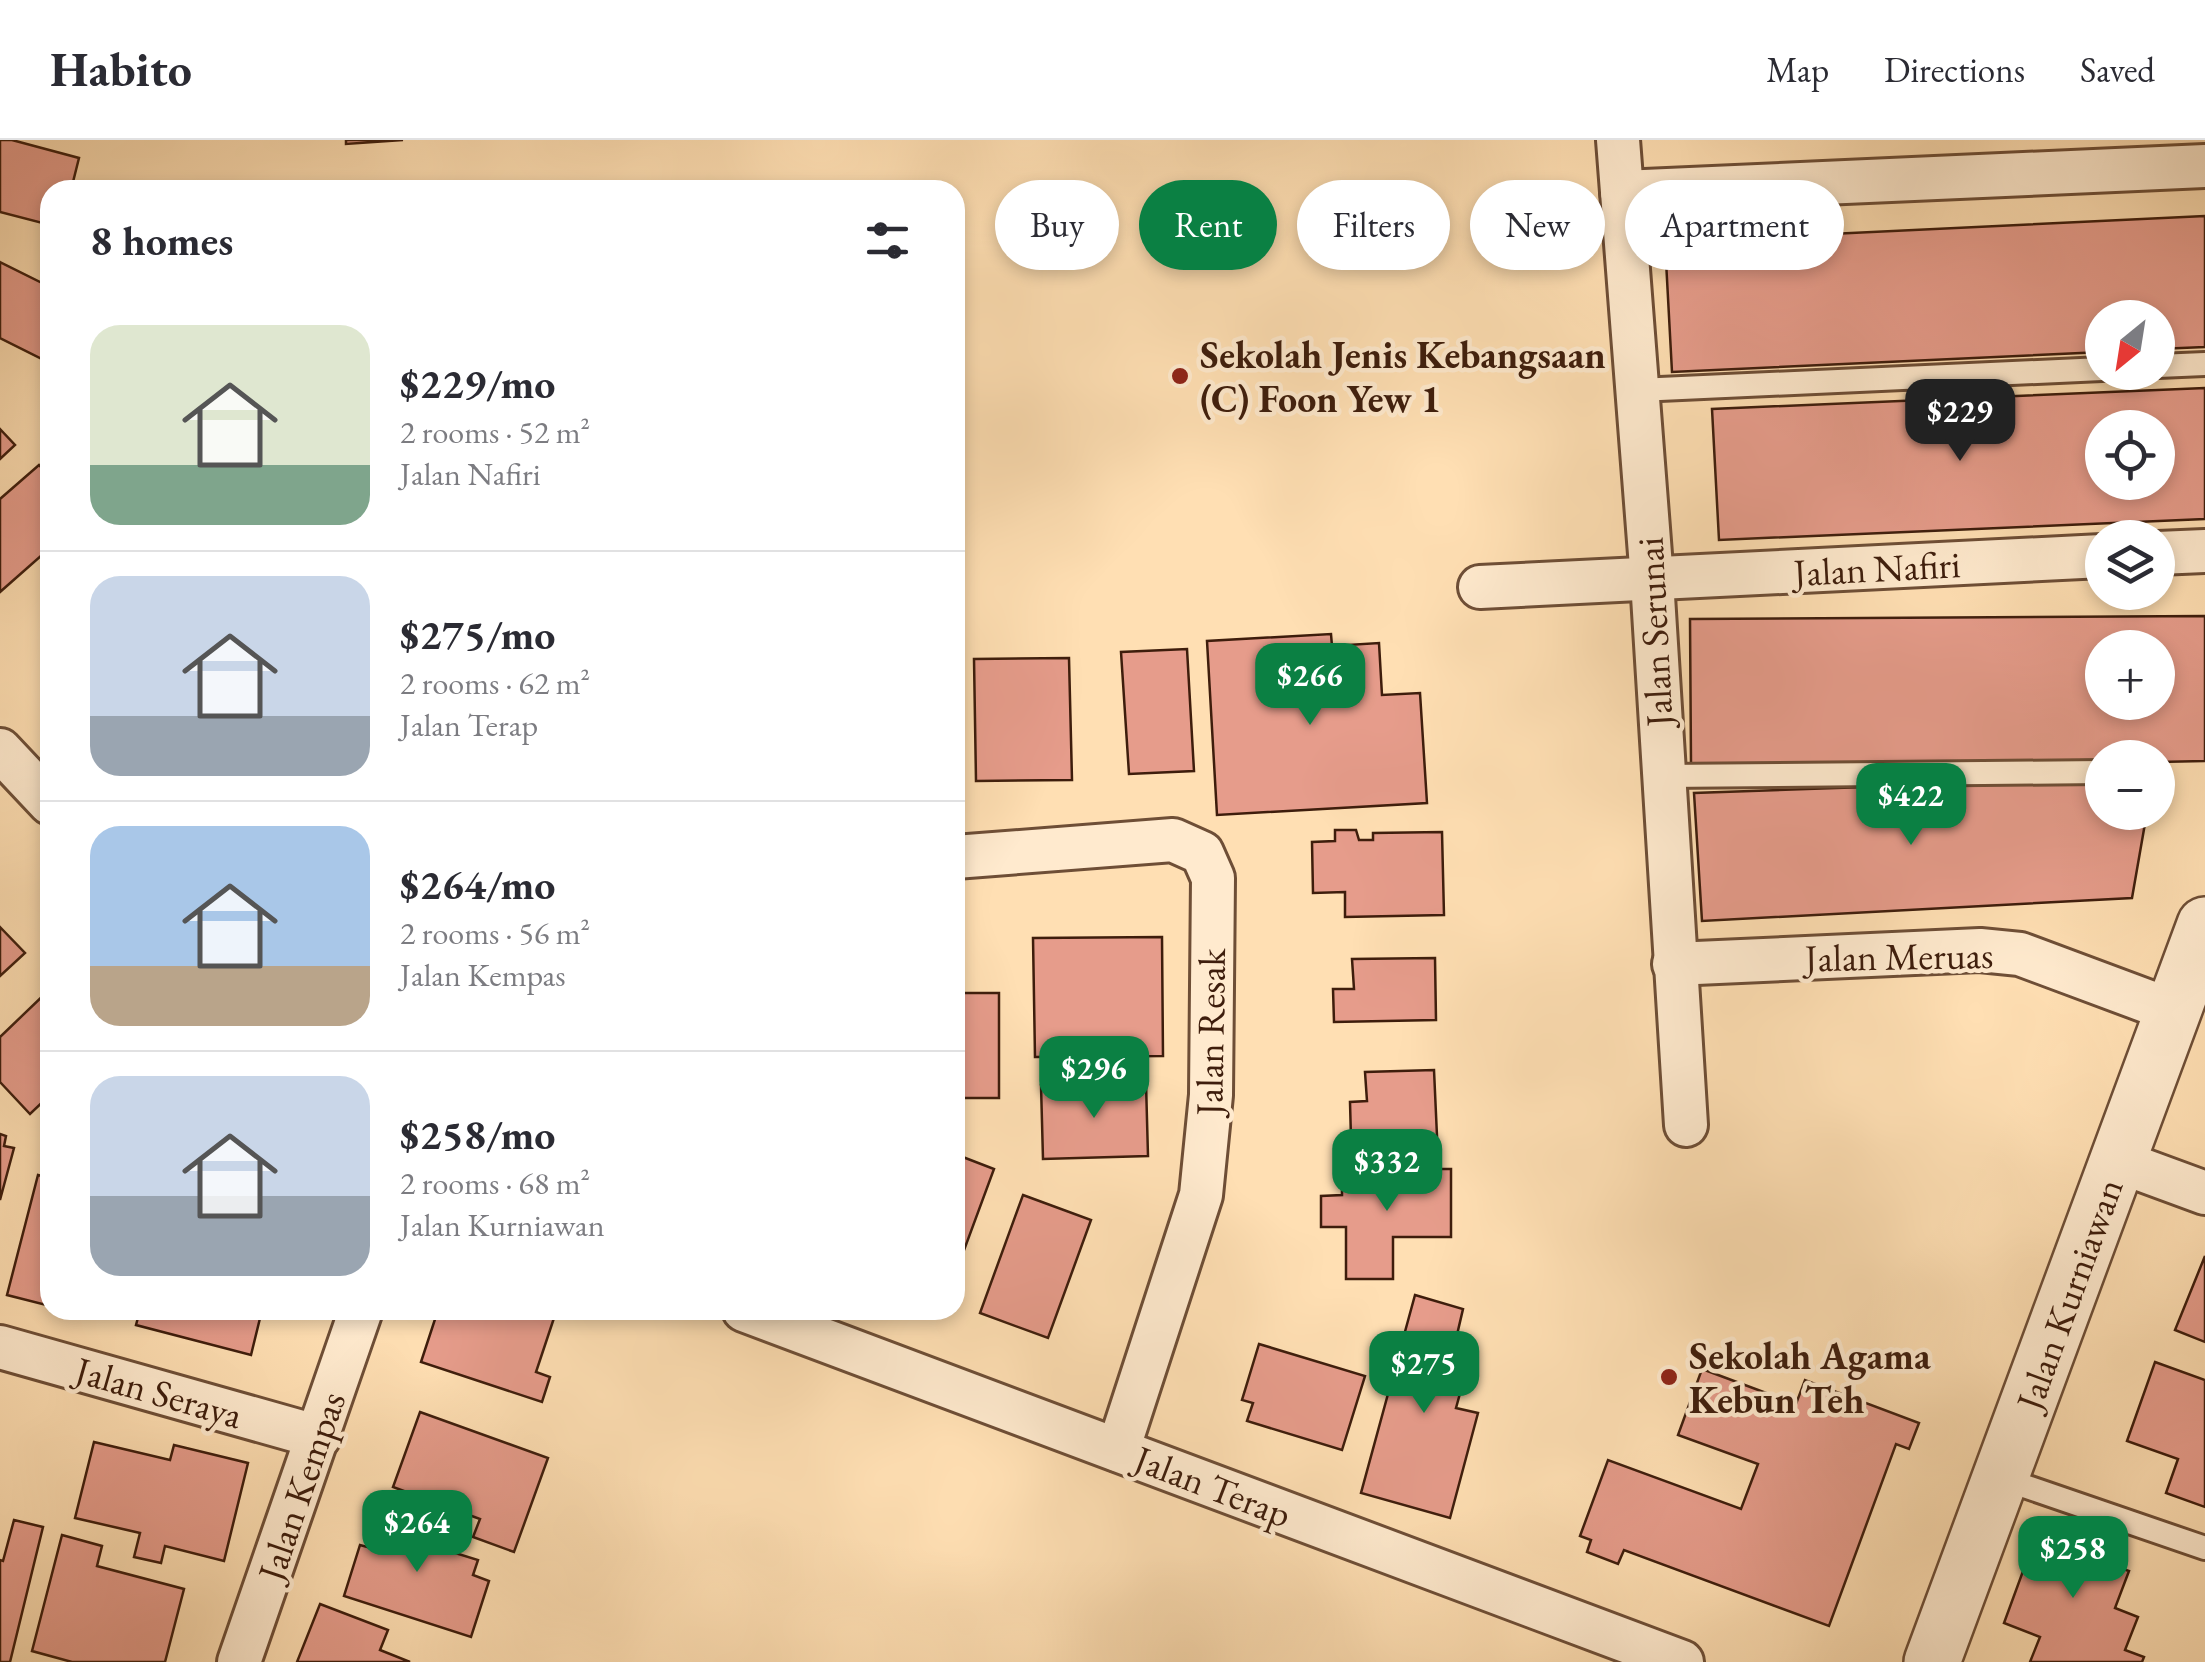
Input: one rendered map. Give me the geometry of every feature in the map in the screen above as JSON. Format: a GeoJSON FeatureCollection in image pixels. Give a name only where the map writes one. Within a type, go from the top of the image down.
{"type":"FeatureCollection","features":[{"type":"Feature","properties":{"kind":"street","name":"Jalan Serunai"},"geometry":{"type":"LineString","coordinates":[[1618,140],[1652,580],[1686,1125]]}},
{"type":"Feature","properties":{"kind":"street"},"geometry":{"type":"LineString","coordinates":[[1622,192],[2205,166]]}},
{"type":"Feature","properties":{"kind":"street"},"geometry":{"type":"LineString","coordinates":[[2175,552],[2205,551]]}},
{"type":"Feature","properties":{"kind":"street","name":"Jalan Nafiri"},"geometry":{"type":"LineString","coordinates":[[1480,588],[2085,557]]}},
{"type":"Feature","properties":{"kind":"street"},"geometry":{"type":"LineString","coordinates":[[0,750],[40,792]]}},
{"type":"Feature","properties":{"kind":"street","name":"Jalan Resak"},"geometry":{"type":"LineString","coordinates":[[965,855],[1172,840],[1202,852],[1212,878],[1211,1096],[1201,1195],[1118,1450]]}},
{"type":"Feature","properties":{"kind":"street","name":"Jalan Kurniawan"},"geometry":{"type":"LineString","coordinates":[[1932,1662],[2205,925]]}},
{"type":"Feature","properties":{"kind":"street","name":"Jalan Meruas"},"geometry":{"type":"LineString","coordinates":[[1674,964],[1980,950],[2020,954],[2058,966],[2173,1011]]}},
{"type":"Feature","properties":{"kind":"street"},"geometry":{"type":"LineString","coordinates":[[2118,1162],[2205,1192]]}},
{"type":"Feature","properties":{"kind":"street","name":"Jalan Kempas"},"geometry":{"type":"LineString","coordinates":[[239,1662],[359,1320]]}},
{"type":"Feature","properties":{"kind":"street","name":"Jalan Terap"},"geometry":{"type":"LineString","coordinates":[[771,1320],[1682,1662]]}},
{"type":"Feature","properties":{"kind":"street","name":"Jalan Seraya"},"geometry":{"type":"LineString","coordinates":[[0,1347],[318,1437]]}},
{"type":"Feature","properties":{"kind":"lane"},"geometry":{"type":"LineString","coordinates":[[2175,365],[2205,364]]}},
{"type":"Feature","properties":{"kind":"lane"},"geometry":{"type":"LineString","coordinates":[[1638,390],[2085,370]]}},
{"type":"Feature","properties":{"kind":"lane"},"geometry":{"type":"LineString","coordinates":[[1663,776],[2085,772]]}},
{"type":"Feature","properties":{"kind":"lane"},"geometry":{"type":"LineString","coordinates":[[2001,1478],[2205,1548]]}},
{"type":"Feature","properties":{"kind":"building"},"geometry":{"type":"Polygon","coordinates":[[[0,140],[79,158],[74,180],[40,180],[40,222],[0,212],[0,140]]]}},
{"type":"Feature","properties":{"kind":"building"},"geometry":{"type":"Polygon","coordinates":[[[346,140],[403,140],[346,144],[346,140]]]}},
{"type":"Feature","properties":{"kind":"building"},"geometry":{"type":"Polygon","coordinates":[[[2205,216],[2205,347],[2175,348],[2175,300],[2085,300],[2085,353],[1672,372],[1667,270],[1844,270],[1844,233],[2205,216]]]}},
{"type":"Feature","properties":{"kind":"building"},"geometry":{"type":"Polygon","coordinates":[[[0,262],[40,282],[40,358],[0,338],[0,262]]]}},
{"type":"Feature","properties":{"kind":"building"},"geometry":{"type":"Polygon","coordinates":[[[2205,388],[2205,519],[2085,520],[2085,524],[1719,540],[1712,409],[2205,388]]]}},
{"type":"Feature","properties":{"kind":"building"},"geometry":{"type":"Polygon","coordinates":[[[0,429],[15,445],[0,459],[0,429]]]}},
{"type":"Feature","properties":{"kind":"building"},"geometry":{"type":"Polygon","coordinates":[[[40,466],[40,557],[0,592],[0,499],[40,466]]]}},
{"type":"Feature","properties":{"kind":"building"},"geometry":{"type":"Polygon","coordinates":[[[2205,616],[2205,761],[2175,762],[2175,740],[2085,740],[2085,762],[1691,764],[1690,619],[2205,616]]]}},
{"type":"Feature","properties":{"kind":"building"},"geometry":{"type":"Polygon","coordinates":[[[1331,634],[1332,646],[1379,643],[1382,695],[1420,693],[1427,803],[1217,815],[1207,641],[1331,634]]]}},
{"type":"Feature","properties":{"kind":"building"},"geometry":{"type":"Polygon","coordinates":[[[1187,649],[1194,771],[1129,774],[1121,652],[1187,649]]]}},
{"type":"Feature","properties":{"kind":"building"},"geometry":{"type":"Polygon","coordinates":[[[1069,658],[1072,780],[976,781],[974,659],[1069,658]]]}},
{"type":"Feature","properties":{"kind":"building"},"geometry":{"type":"Polygon","coordinates":[[[2085,780],[2085,830],[2144,830],[2132,898],[1702,921],[1694,793],[2085,780]]]}},
{"type":"Feature","properties":{"kind":"building"},"geometry":{"type":"Polygon","coordinates":[[[1335,830],[1356,830],[1359,840],[1373,840],[1373,833],[1442,832],[1444,915],[1345,917],[1345,892],[1313,893],[1312,842],[1335,841],[1335,830]]]}},
{"type":"Feature","properties":{"kind":"building"},"geometry":{"type":"Polygon","coordinates":[[[0,927],[25,953],[0,976],[0,927]]]}},
{"type":"Feature","properties":{"kind":"building"},"geometry":{"type":"Polygon","coordinates":[[[1162,937],[1163,1056],[1035,1057],[1033,938],[1162,937]]]}},
{"type":"Feature","properties":{"kind":"building"},"geometry":{"type":"Polygon","coordinates":[[[1435,958],[1436,1020],[1334,1022],[1333,989],[1354,989],[1352,959],[1435,958]]]}},
{"type":"Feature","properties":{"kind":"building"},"geometry":{"type":"Polygon","coordinates":[[[965,993],[999,993],[999,1098],[965,1098],[965,993]]]}},
{"type":"Feature","properties":{"kind":"building"},"geometry":{"type":"Polygon","coordinates":[[[40,999],[40,1104],[30,1114],[0,1082],[0,1037],[40,999]]]}},
{"type":"Feature","properties":{"kind":"building"},"geometry":{"type":"Polygon","coordinates":[[[1434,1070],[1437,1136],[1351,1139],[1350,1102],[1367,1101],[1365,1072],[1434,1070]]]}},
{"type":"Feature","properties":{"kind":"building"},"geometry":{"type":"Polygon","coordinates":[[[1146,1083],[1148,1156],[1043,1159],[1041,1085],[1146,1083]]]}},
{"type":"Feature","properties":{"kind":"building"},"geometry":{"type":"Polygon","coordinates":[[[0,1134],[6,1136],[4,1146],[14,1148],[0,1200],[0,1134]]]}},
{"type":"Feature","properties":{"kind":"building"},"geometry":{"type":"Polygon","coordinates":[[[965,1158],[994,1169],[965,1248],[965,1158]]]}},
{"type":"Feature","properties":{"kind":"building"},"geometry":{"type":"Polygon","coordinates":[[[1342,1169],[1451,1169],[1451,1237],[1393,1237],[1393,1279],[1346,1279],[1346,1227],[1321,1227],[1321,1196],[1342,1195],[1342,1169]]]}},
{"type":"Feature","properties":{"kind":"building"},"geometry":{"type":"Polygon","coordinates":[[[38,1175],[40,1176],[40,1303],[7,1295],[38,1175]]]}},
{"type":"Feature","properties":{"kind":"building"},"geometry":{"type":"Polygon","coordinates":[[[1023,1195],[1091,1220],[1048,1338],[980,1313],[1023,1195]]]}},
{"type":"Feature","properties":{"kind":"building"},"geometry":{"type":"Polygon","coordinates":[[[2205,1256],[2205,1342],[2175,1330],[2205,1256]]]}},
{"type":"Feature","properties":{"kind":"building"},"geometry":{"type":"Polygon","coordinates":[[[1415,1295],[1463,1309],[1453,1352],[1470,1357],[1456,1408],[1478,1413],[1450,1518],[1361,1493],[1415,1295]]]}},
{"type":"Feature","properties":{"kind":"building"},"geometry":{"type":"Polygon","coordinates":[[[137,1320],[260,1320],[251,1355],[136,1325],[137,1320]]]}},
{"type":"Feature","properties":{"kind":"building"},"geometry":{"type":"Polygon","coordinates":[[[435,1320],[553,1320],[536,1372],[550,1377],[542,1402],[421,1362],[435,1320]]]}},
{"type":"Feature","properties":{"kind":"building"},"geometry":{"type":"Polygon","coordinates":[[[1259,1344],[1365,1376],[1342,1450],[1247,1421],[1253,1403],[1242,1400],[1259,1344]]]}},
{"type":"Feature","properties":{"kind":"building"},"geometry":{"type":"Polygon","coordinates":[[[2155,1362],[2205,1380],[2205,1507],[2166,1493],[2178,1459],[2127,1441],[2155,1362]]]}},
{"type":"Feature","properties":{"kind":"building"},"geometry":{"type":"Polygon","coordinates":[[[1702,1369],[1796,1404],[1805,1380],[1919,1423],[1909,1449],[1896,1444],[1829,1626],[1624,1550],[1618,1564],[1587,1552],[1591,1540],[1580,1536],[1608,1460],[1741,1509],[1758,1464],[1678,1435],[1702,1369]]]}},
{"type":"Feature","properties":{"kind":"building"},"geometry":{"type":"Polygon","coordinates":[[[420,1412],[548,1458],[514,1552],[473,1537],[480,1519],[393,1487],[420,1412]]]}},
{"type":"Feature","properties":{"kind":"building"},"geometry":{"type":"Polygon","coordinates":[[[94,1442],[170,1460],[174,1445],[248,1463],[224,1561],[165,1546],[161,1563],[134,1557],[140,1533],[75,1518],[94,1442]]]}},
{"type":"Feature","properties":{"kind":"building"},"geometry":{"type":"Polygon","coordinates":[[[383,1508],[445,1528],[439,1548],[478,1560],[473,1575],[489,1581],[471,1637],[344,1596],[360,1545],[371,1548],[383,1508]]]}},
{"type":"Feature","properties":{"kind":"building"},"geometry":{"type":"Polygon","coordinates":[[[14,1520],[43,1527],[10,1662],[0,1662],[0,1560],[3,1561],[14,1520]]]}},
{"type":"Feature","properties":{"kind":"building"},"geometry":{"type":"Polygon","coordinates":[[[2041,1522],[2117,1550],[2112,1565],[2129,1571],[2115,1608],[2138,1617],[2125,1650],[2144,1657],[2142,1662],[2030,1662],[2040,1637],[2004,1623],[2041,1522]]]}},
{"type":"Feature","properties":{"kind":"building"},"geometry":{"type":"Polygon","coordinates":[[[62,1535],[102,1546],[97,1566],[184,1589],[165,1662],[72,1662],[32,1651],[62,1535]]]}},
{"type":"Feature","properties":{"kind":"building"},"geometry":{"type":"Polygon","coordinates":[[[320,1604],[388,1630],[380,1650],[410,1662],[297,1662],[320,1604]]]}},
{"type":"Feature","properties":{"kind":"place","name":"Sekolah Jenis Kebangsaan (C) Foon Yew 1"},"geometry":{"type":"Point","coordinates":[1180,376]}},
{"type":"Feature","properties":{"kind":"place","name":"Sekolah Agama Kebun Teh"},"geometry":{"type":"Point","coordinates":[1669,1377]}}]}
